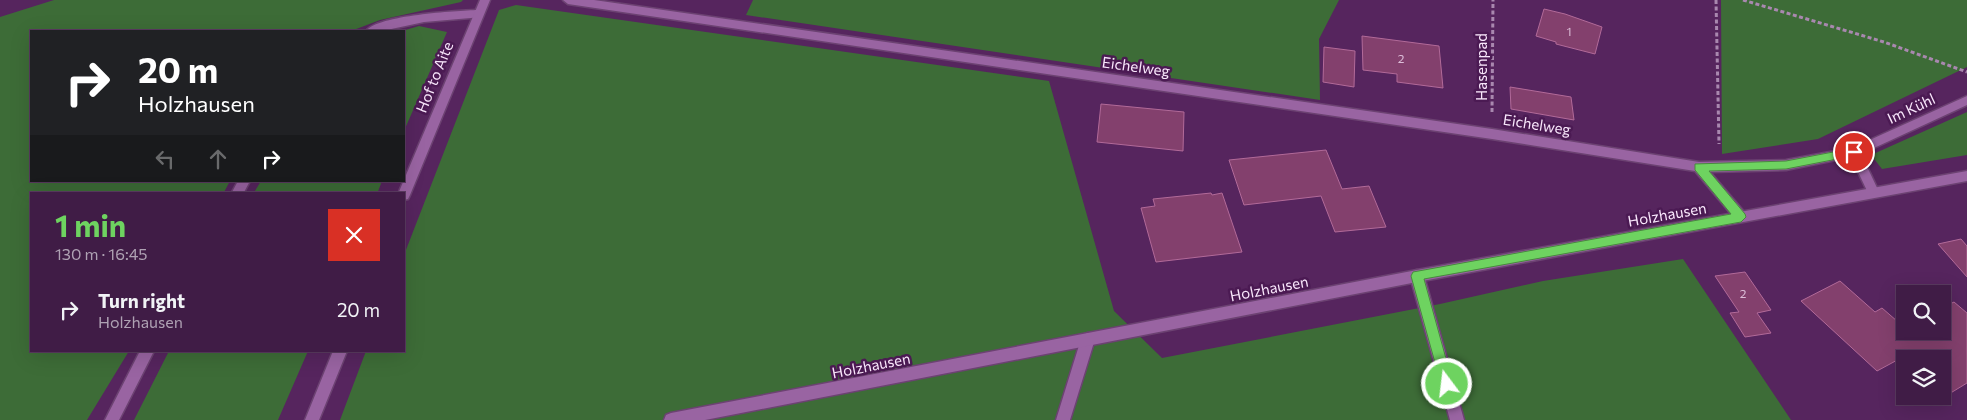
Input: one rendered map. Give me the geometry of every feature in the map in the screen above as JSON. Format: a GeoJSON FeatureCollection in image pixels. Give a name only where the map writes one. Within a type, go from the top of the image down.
{"type":"FeatureCollection","features":[{"type":"Feature","properties":{"kind":"street","name":"Hof to Aite"},"geometry":{"type":"LineString","coordinates":[[405,193],[485,0]]}},
{"type":"Feature","properties":{"kind":"street","name":"Eichelweg"},"geometry":{"type":"LineString","coordinates":[[568,0],[1492,134],[1699,167],[1786,165],[1854,152]]}},
{"type":"Feature","properties":{"kind":"street"},"geometry":{"type":"LineString","coordinates":[[374,30],[384,26],[422,20],[478,14]]}},
{"type":"Feature","properties":{"kind":"street","name":"Im Kühl"},"geometry":{"type":"LineString","coordinates":[[1854,152],[1967,100]]}},
{"type":"Feature","properties":{"kind":"street"},"geometry":{"type":"LineString","coordinates":[[1854,152],[1873,192]]}},
{"type":"Feature","properties":{"kind":"street"},"geometry":{"type":"LineString","coordinates":[[1699,167],[1741,217]]}},
{"type":"Feature","properties":{"kind":"street","name":"Holzhausen"},"geometry":{"type":"LineString","coordinates":[[671,420],[1417,276],[1967,176]]}},
{"type":"Feature","properties":{"kind":"street"},"geometry":{"type":"LineString","coordinates":[[1417,276],[1456,420]]}},
{"type":"Feature","properties":{"kind":"street"},"geometry":{"type":"LineString","coordinates":[[1063,420],[1088,339]]}},
{"type":"Feature","properties":{"kind":"street"},"geometry":{"type":"LineString","coordinates":[[112,420],[146,352]]}},
{"type":"Feature","properties":{"kind":"street"},"geometry":{"type":"LineString","coordinates":[[312,420],[340,352]]}},
{"type":"Feature","properties":{"kind":"path","name":"Hasenpad"},"geometry":{"type":"LineString","coordinates":[[1492,134],[1493,0]]}},
{"type":"Feature","properties":{"kind":"path"},"geometry":{"type":"LineString","coordinates":[[1716,0],[1720,167]]}},
{"type":"Feature","properties":{"kind":"path"},"geometry":{"type":"LineString","coordinates":[[1744,0],[1907,48],[1967,72]]}},
{"type":"Feature","properties":{"kind":"green space"},"geometry":{"type":"Polygon","coordinates":[[[54,0],[463,0],[380,20],[354,30],[30,30],[30,182],[229,182],[224,192],[30,192],[30,352],[128,352],[87,420],[0,420],[0,17],[54,0]]]}},
{"type":"Feature","properties":{"kind":"green space"},"geometry":{"type":"Polygon","coordinates":[[[753,0],[1339,0],[1319,39],[1320,100],[746,15],[753,0]]]}},
{"type":"Feature","properties":{"kind":"green space"},"geometry":{"type":"Polygon","coordinates":[[[1721,0],[1967,0],[1967,67],[1818,139],[1722,154],[1721,0]]]}},
{"type":"Feature","properties":{"kind":"green space"},"geometry":{"type":"Polygon","coordinates":[[[516,5],[1049,81],[1114,311],[1162,358],[1440,304],[1543,281],[1683,259],[1791,420],[340,420],[366,352],[405,352],[405,252],[499,10],[516,5]]]}},
{"type":"Feature","properties":{"kind":"green space"},"geometry":{"type":"Polygon","coordinates":[[[419,26],[447,32],[405,129],[405,30],[419,26]]]}},
{"type":"Feature","properties":{"kind":"green space"},"geometry":{"type":"Polygon","coordinates":[[[1967,112],[1967,155],[1882,169],[1871,155],[1967,112]]]}},
{"type":"Feature","properties":{"kind":"green space"},"geometry":{"type":"Polygon","coordinates":[[[260,182],[382,182],[378,192],[254,192],[260,182]]]}},
{"type":"Feature","properties":{"kind":"green space"},"geometry":{"type":"Polygon","coordinates":[[[168,352],[308,352],[278,420],[134,420],[168,352]]]}},
{"type":"Feature","properties":{"kind":"building"},"geometry":{"type":"Polygon","coordinates":[[[1544,9],[1602,27],[1595,54],[1556,44],[1556,42],[1536,36],[1544,9]]]}},
{"type":"Feature","properties":{"kind":"building"},"geometry":{"type":"Polygon","coordinates":[[[1362,36],[1439,46],[1443,88],[1397,82],[1397,74],[1363,70],[1362,36]]]}},
{"type":"Feature","properties":{"kind":"building"},"geometry":{"type":"Polygon","coordinates":[[[1324,47],[1355,51],[1354,87],[1323,82],[1324,47]]]}},
{"type":"Feature","properties":{"kind":"building"},"geometry":{"type":"Polygon","coordinates":[[[1510,87],[1571,97],[1574,120],[1511,109],[1510,87]]]}},
{"type":"Feature","properties":{"kind":"building"},"geometry":{"type":"Polygon","coordinates":[[[1101,104],[1184,112],[1183,151],[1097,142],[1101,104]]]}},
{"type":"Feature","properties":{"kind":"building"},"geometry":{"type":"Polygon","coordinates":[[[1326,150],[1342,189],[1369,186],[1386,227],[1335,232],[1321,196],[1244,205],[1229,160],[1326,150]]]}},
{"type":"Feature","properties":{"kind":"building"},"geometry":{"type":"Polygon","coordinates":[[[1211,193],[1212,195],[1222,193],[1242,252],[1156,262],[1141,208],[1155,206],[1153,199],[1211,193]]]}},
{"type":"Feature","properties":{"kind":"building"},"geometry":{"type":"Polygon","coordinates":[[[1961,239],[1967,246],[1967,277],[1938,244],[1961,239]]]}},
{"type":"Feature","properties":{"kind":"building"},"geometry":{"type":"Polygon","coordinates":[[[1745,272],[1771,310],[1757,313],[1771,333],[1745,337],[1730,313],[1739,312],[1715,276],[1745,272]]]}},
{"type":"Feature","properties":{"kind":"building"},"geometry":{"type":"Polygon","coordinates":[[[1840,281],[1875,312],[1882,308],[1896,320],[1896,340],[1951,340],[1951,304],[1954,302],[1967,313],[1967,383],[1951,393],[1951,350],[1896,350],[1896,361],[1877,371],[1801,301],[1840,281]]]}},
{"type":"Feature","properties":{"kind":"route"},"geometry":{"type":"LineString","coordinates":[[1447,384],[1417,276],[1741,217],[1699,167],[1786,165],[1854,152]]}}]}
